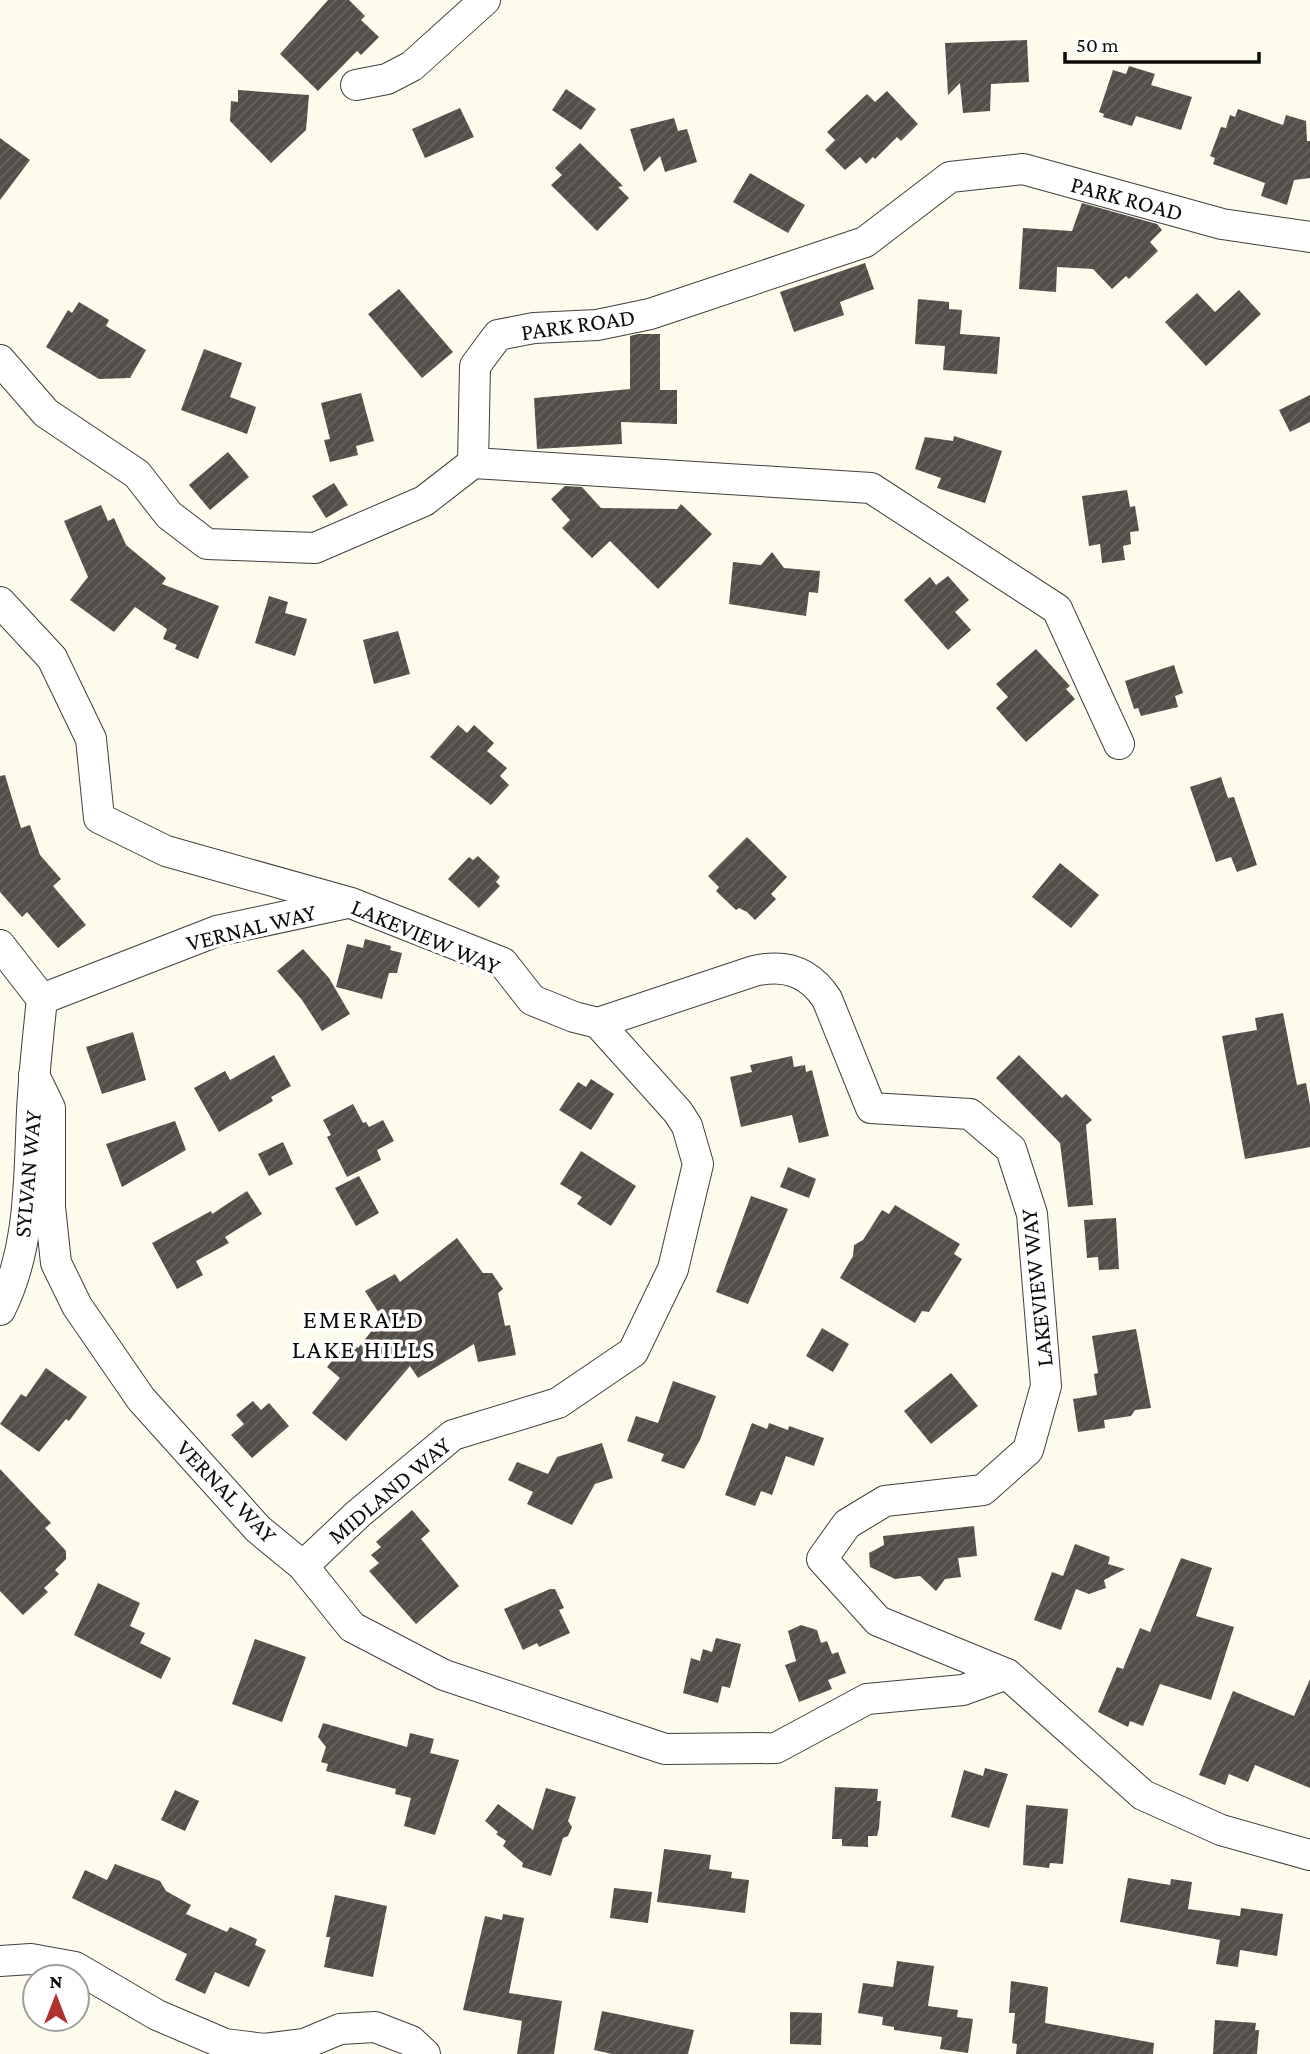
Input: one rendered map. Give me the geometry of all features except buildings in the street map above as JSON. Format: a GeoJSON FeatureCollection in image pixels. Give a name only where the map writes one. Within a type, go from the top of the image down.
{"type":"FeatureCollection","features":[{"type":"Feature","properties":{"kind":"street"},"geometry":{"type":"LineString","coordinates":[[356,85],[387,79],[412,66],[485,0]]}},
{"type":"Feature","properties":{"kind":"street","name":"PARK ROAD"},"geometry":{"type":"LineString","coordinates":[[473,463],[475,366],[498,335],[534,328],[597,325],[650,314],[865,242],[950,177],[1023,169],[1222,224],[1310,237]]}},
{"type":"Feature","properties":{"kind":"street"},"geometry":{"type":"LineString","coordinates":[[0,360],[46,413],[137,474],[169,515],[207,544],[315,548],[424,501],[473,463],[871,488],[1057,608],[1119,744]]}},
{"type":"Feature","properties":{"kind":"street","name":"LAKEVIEW WAY"},"geometry":{"type":"LineString","coordinates":[[0,602],[51,658],[91,739],[99,818],[166,851],[351,903],[503,963],[532,1000],[574,1017],[598,1023],[754,971],[776,966],[793,969],[817,987],[827,999],[871,1108],[970,1114],[1012,1149],[1032,1214],[1046,1386],[1028,1450],[983,1490],[885,1501],[847,1524],[822,1559],[878,1621],[1007,1674],[1143,1795],[1221,1830],[1310,1855]]}},
{"type":"Feature","properties":{"kind":"street","name":"VERNAL WAY"},"geometry":{"type":"LineString","coordinates":[[42,999],[217,931],[351,903]]}},
{"type":"Feature","properties":{"kind":"street"},"geometry":{"type":"LineString","coordinates":[[0,945],[42,999],[34,1076]]}},
{"type":"Feature","properties":{"kind":"street","name":"MIDLAND WAY"},"geometry":{"type":"LineString","coordinates":[[303,1566],[358,1514],[453,1435],[558,1403],[633,1352],[673,1269],[698,1164],[687,1126],[678,1112],[598,1023]]}},
{"type":"Feature","properties":{"kind":"street","name":"VERNAL WAY"},"geometry":{"type":"LineString","coordinates":[[34,1076],[50,1108],[51,1207],[56,1263],[77,1306],[141,1399],[258,1529],[303,1566],[352,1627],[444,1675],[665,1749],[776,1748],[867,1699],[963,1690],[1007,1674]]}},
{"type":"Feature","properties":{"kind":"street","name":"SYLVAN WAY"},"geometry":{"type":"LineString","coordinates":[[0,1310],[12,1286],[27,1220],[34,1076]]}},
{"type":"Feature","properties":{"kind":"street"},"geometry":{"type":"LineString","coordinates":[[0,1961],[31,1959],[75,1967],[157,2015],[225,2044],[264,2049],[304,2044],[340,2029],[374,2027],[411,2041],[425,2054]]}},
{"type":"Feature","properties":{"kind":"district","name":"EMERALD LAKE HILLS"},"geometry":{"type":"Point","coordinates":[364,1334]}}]}
